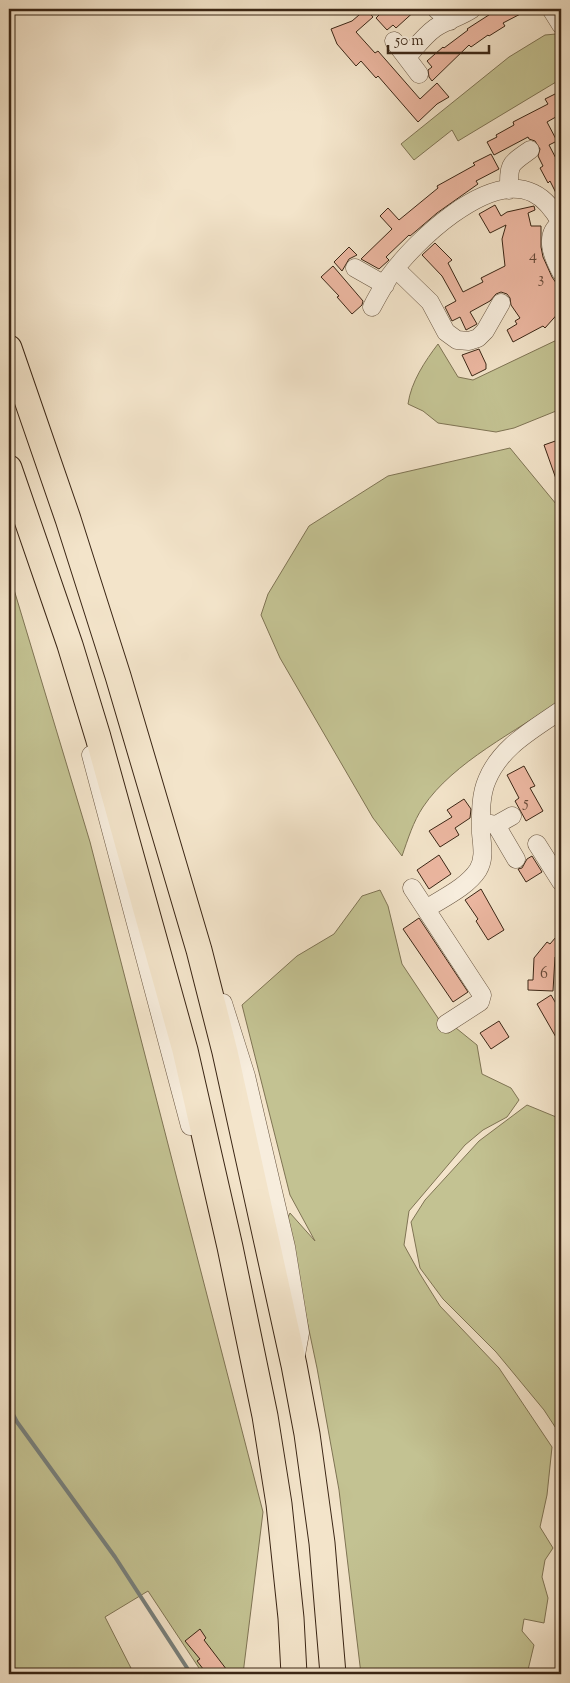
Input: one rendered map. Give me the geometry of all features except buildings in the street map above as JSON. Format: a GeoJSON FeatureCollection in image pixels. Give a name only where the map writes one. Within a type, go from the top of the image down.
{"type":"FeatureCollection","features":[{"type":"Feature","properties":{"kind":"highway"},"geometry":{"type":"LineString","coordinates":[[9,348],[91,590],[199,950],[226,1052],[294,1364],[307,1434],[322,1543],[332,1674]]}},
{"type":"Feature","properties":{"kind":"highway"},"geometry":{"type":"LineString","coordinates":[[9,468],[70,645],[98,737],[185,1050],[230,1247],[265,1416],[279,1504],[291,1618],[294,1674]]}},
{"type":"Feature","properties":{"kind":"street"},"geometry":{"type":"LineString","coordinates":[[436,9],[450,21]]}},
{"type":"Feature","properties":{"kind":"street"},"geometry":{"type":"LineString","coordinates":[[407,57],[430,32],[472,9]]}},
{"type":"Feature","properties":{"kind":"street"},"geometry":{"type":"LineString","coordinates":[[551,9],[561,25]]}},
{"type":"Feature","properties":{"kind":"street"},"geometry":{"type":"LineString","coordinates":[[394,41],[419,74]]}},
{"type":"Feature","properties":{"kind":"street"},"geometry":{"type":"LineString","coordinates":[[509,190],[512,164],[520,155],[530,150]]}},
{"type":"Feature","properties":{"kind":"street"},"geometry":{"type":"LineString","coordinates":[[372,307],[396,269],[426,236],[454,213],[485,196],[509,190],[521,189],[532,192],[553,209],[561,223],[554,229],[551,236],[552,253],[561,272]]}},
{"type":"Feature","properties":{"kind":"street"},"geometry":{"type":"LineString","coordinates":[[355,268],[385,285]]}},
{"type":"Feature","properties":{"kind":"street"},"geometry":{"type":"LineString","coordinates":[[396,269],[430,302],[446,332],[456,340],[469,341],[478,338],[485,332],[501,303]]}},
{"type":"Feature","properties":{"kind":"street"},"geometry":{"type":"LineString","coordinates":[[516,859],[488,824],[482,804],[484,788],[497,760],[516,741],[561,710]]}},
{"type":"Feature","properties":{"kind":"street"},"geometry":{"type":"LineString","coordinates":[[488,824],[512,816]]}},
{"type":"Feature","properties":{"kind":"street"},"geometry":{"type":"LineString","coordinates":[[426,909],[466,882],[479,868],[488,824]]}},
{"type":"Feature","properties":{"kind":"street"},"geometry":{"type":"LineString","coordinates":[[537,844],[561,882]]}},
{"type":"Feature","properties":{"kind":"street"},"geometry":{"type":"LineString","coordinates":[[412,888],[482,995],[480,1002],[446,1024]]}},
{"type":"Feature","properties":{"kind":"shaded area"},"geometry":{"type":"Polygon","coordinates":[[[556,34],[561,49],[561,79],[458,141],[452,130],[414,160],[401,144],[509,57],[545,35],[556,34]]]}},
{"type":"Feature","properties":{"kind":"shaded area"},"geometry":{"type":"Polygon","coordinates":[[[561,338],[561,409],[514,428],[496,432],[438,423],[423,411],[408,404],[415,380],[438,344],[458,377],[473,380],[561,338]]]}},
{"type":"Feature","properties":{"kind":"shaded area"},"geometry":{"type":"Polygon","coordinates":[[[510,448],[561,510],[561,700],[487,748],[451,776],[436,791],[419,813],[402,856],[373,818],[280,658],[261,615],[268,594],[309,526],[388,476],[510,448]]]}},
{"type":"Feature","properties":{"kind":"shaded area"},"geometry":{"type":"Polygon","coordinates":[[[9,573],[90,842],[263,1512],[243,1674],[203,1674],[148,1591],[105,1617],[134,1674],[9,1674],[9,573]]]}},
{"type":"Feature","properties":{"kind":"shaded area"},"geometry":{"type":"Polygon","coordinates":[[[380,890],[388,906],[402,964],[448,1033],[456,1028],[477,1045],[482,1074],[511,1088],[519,1100],[507,1117],[483,1130],[465,1145],[409,1211],[404,1245],[440,1306],[499,1368],[552,1447],[547,1495],[540,1527],[553,1548],[545,1560],[542,1577],[548,1598],[544,1623],[524,1619],[522,1631],[534,1645],[527,1674],[361,1674],[339,1490],[317,1368],[286,1221],[290,1213],[315,1241],[290,1195],[242,1005],[297,956],[334,934],[362,896],[380,890]]]}},
{"type":"Feature","properties":{"kind":"shaded area"},"geometry":{"type":"Polygon","coordinates":[[[527,1105],[561,1119],[561,1436],[544,1410],[496,1352],[443,1299],[420,1268],[411,1222],[425,1200],[479,1141],[527,1105]]]}},
{"type":"Feature","properties":{"kind":"waterway"},"geometry":{"type":"LineString","coordinates":[[9,1407],[17,1422],[115,1557],[191,1674]]}}]}
